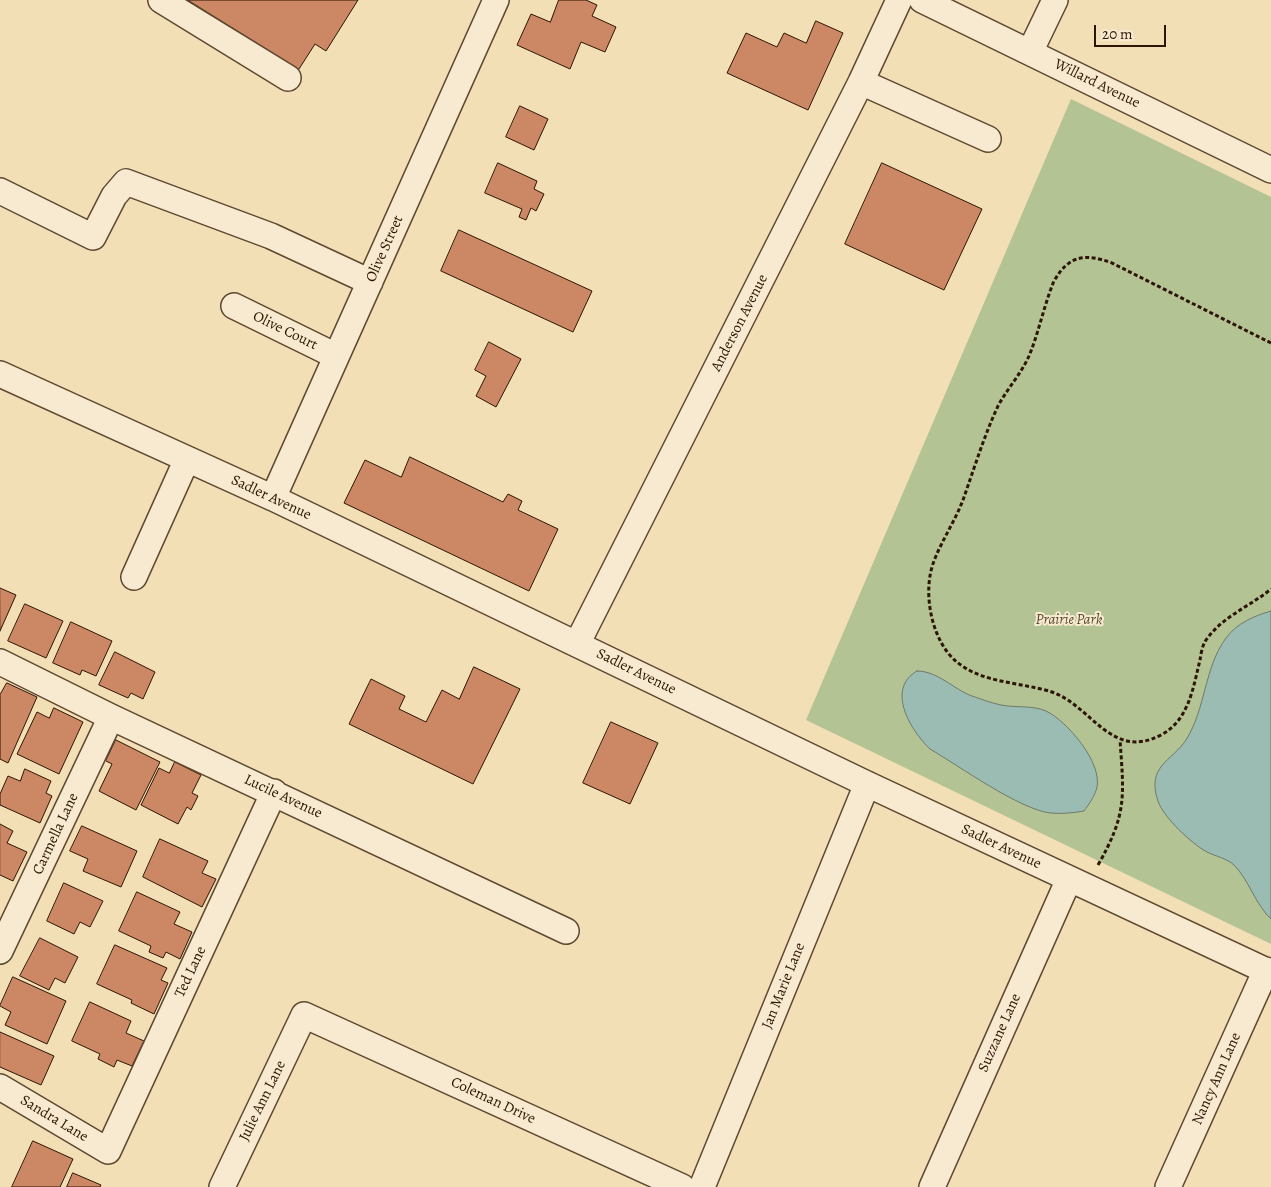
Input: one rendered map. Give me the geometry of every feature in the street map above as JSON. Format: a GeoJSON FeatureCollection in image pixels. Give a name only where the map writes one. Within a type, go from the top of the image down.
{"type":"FeatureCollection","features":[{"type":"Feature","properties":{"kind":"street"},"geometry":{"type":"LineString","coordinates":[[161,0],[288,78]]}},
{"type":"Feature","properties":{"kind":"street","name":"Olive Street"},"geometry":{"type":"LineString","coordinates":[[272,498],[496,0]]}},
{"type":"Feature","properties":{"kind":"street","name":"Anderson Avenue"},"geometry":{"type":"LineString","coordinates":[[577,644],[861,82],[899,0]]}},
{"type":"Feature","properties":{"kind":"street","name":"Willard Avenue"},"geometry":{"type":"LineString","coordinates":[[922,0],[1271,170]]}},
{"type":"Feature","properties":{"kind":"street"},"geometry":{"type":"LineString","coordinates":[[1030,52],[1055,0]]}},
{"type":"Feature","properties":{"kind":"street"},"geometry":{"type":"LineString","coordinates":[[861,82],[988,139]]}},
{"type":"Feature","properties":{"kind":"street"},"geometry":{"type":"LineString","coordinates":[[0,192],[93,238],[114,196],[126,182],[271,236],[370,282]]}},
{"type":"Feature","properties":{"kind":"street","name":"Olive Court"},"geometry":{"type":"LineString","coordinates":[[234,306],[336,356]]}},
{"type":"Feature","properties":{"kind":"street","name":"Sadler Avenue"},"geometry":{"type":"LineString","coordinates":[[0,374],[272,498],[867,784],[1269,971]]}},
{"type":"Feature","properties":{"kind":"street"},"geometry":{"type":"LineString","coordinates":[[134,577],[187,459]]}},
{"type":"Feature","properties":{"kind":"street","name":"Lucile Avenue"},"geometry":{"type":"LineString","coordinates":[[0,662],[111,717],[274,792],[566,931]]}},
{"type":"Feature","properties":{"kind":"street","name":"Carmella Lane"},"geometry":{"type":"LineString","coordinates":[[0,951],[111,717]]}},
{"type":"Feature","properties":{"kind":"street","name":"Jan Marie Lane"},"geometry":{"type":"LineString","coordinates":[[702,1187],[867,784]]}},
{"type":"Feature","properties":{"kind":"street","name":"Ted Lane"},"geometry":{"type":"LineString","coordinates":[[108,1151],[274,792]]}},
{"type":"Feature","properties":{"kind":"street","name":"Suzzane Lane"},"geometry":{"type":"LineString","coordinates":[[932,1187],[1077,883]]}},
{"type":"Feature","properties":{"kind":"street","name":"Nancy Ann Lane"},"geometry":{"type":"LineString","coordinates":[[1168,1187],[1269,971]]}},
{"type":"Feature","properties":{"kind":"street","name":"Julie Ann Lane"},"geometry":{"type":"LineString","coordinates":[[222,1187],[304,1015]]}},
{"type":"Feature","properties":{"kind":"street","name":"Coleman Drive"},"geometry":{"type":"LineString","coordinates":[[304,1015],[682,1187]]}},
{"type":"Feature","properties":{"kind":"street","name":"Sandra Lane"},"geometry":{"type":"LineString","coordinates":[[0,1087],[108,1151]]}},
{"type":"Feature","properties":{"kind":"path"},"geometry":{"type":"LineString","coordinates":[[1271,343],[1112,263],[1094,256],[1081,257],[1070,261],[1060,271],[1054,281],[1029,356],[999,406],[958,514],[933,562],[930,602],[933,625],[948,653],[964,667],[986,676],[1050,691],[1067,698],[1106,732],[1120,740],[1148,741],[1163,734],[1178,720],[1192,694],[1204,643],[1228,616],[1271,589]]}},
{"type":"Feature","properties":{"kind":"path"},"geometry":{"type":"LineString","coordinates":[[1077,883],[1117,829],[1122,809],[1120,740]]}},
{"type":"Feature","properties":{"kind":"green space","name":"Prairie Park"},"geometry":{"type":"Polygon","coordinates":[[[1071,99],[1271,197],[1271,944],[806,720],[1071,99]]]}},
{"type":"Feature","properties":{"kind":"water"},"geometry":{"type":"Polygon","coordinates":[[[1271,611],[1271,919],[1265,913],[1234,865],[1207,852],[1186,837],[1166,815],[1158,801],[1155,780],[1162,765],[1186,740],[1193,728],[1213,662],[1226,638],[1235,628],[1246,621],[1271,611]]]}},
{"type":"Feature","properties":{"kind":"water"},"geometry":{"type":"Polygon","coordinates":[[[917,671],[932,674],[965,693],[990,702],[1046,711],[1064,724],[1089,755],[1097,777],[1095,794],[1084,811],[1050,813],[1022,804],[930,749],[915,732],[904,710],[902,699],[903,688],[908,679],[917,671]]]}},
{"type":"Feature","properties":{"kind":"building"},"geometry":{"type":"Polygon","coordinates":[[[188,0],[358,0],[326,51],[315,44],[299,69],[188,0]]]}},
{"type":"Feature","properties":{"kind":"building"},"geometry":{"type":"Polygon","coordinates":[[[559,0],[586,0],[597,5],[592,16],[616,27],[605,52],[581,42],[570,69],[517,45],[531,14],[550,22],[559,0]]]}},
{"type":"Feature","properties":{"kind":"building"},"geometry":{"type":"Polygon","coordinates":[[[816,21],[843,33],[808,110],[727,73],[746,33],[777,47],[784,33],[806,43],[816,21]]]}},
{"type":"Feature","properties":{"kind":"building"},"geometry":{"type":"Polygon","coordinates":[[[520,106],[548,119],[534,150],[506,137],[520,106]]]}},
{"type":"Feature","properties":{"kind":"building"},"geometry":{"type":"Polygon","coordinates":[[[498,163],[537,181],[534,189],[544,194],[536,211],[531,208],[526,220],[519,217],[522,209],[485,193],[498,163]]]}},
{"type":"Feature","properties":{"kind":"building"},"geometry":{"type":"Polygon","coordinates":[[[882,163],[982,209],[944,290],[845,244],[882,163]]]}},
{"type":"Feature","properties":{"kind":"building"},"geometry":{"type":"Polygon","coordinates":[[[459,230],[592,291],[573,332],[441,271],[459,230]]]}},
{"type":"Feature","properties":{"kind":"building"},"geometry":{"type":"Polygon","coordinates":[[[489,342],[521,359],[496,407],[476,396],[486,376],[475,370],[489,342]]]}},
{"type":"Feature","properties":{"kind":"building"},"geometry":{"type":"Polygon","coordinates":[[[410,457],[503,502],[508,494],[522,501],[518,510],[558,529],[529,591],[344,503],[365,460],[401,477],[410,457]]]}},
{"type":"Feature","properties":{"kind":"building"},"geometry":{"type":"Polygon","coordinates":[[[0,588],[16,595],[0,631],[0,588]]]}},
{"type":"Feature","properties":{"kind":"building"},"geometry":{"type":"Polygon","coordinates":[[[25,604],[63,621],[46,658],[8,641],[25,604]]]}},
{"type":"Feature","properties":{"kind":"building"},"geometry":{"type":"Polygon","coordinates":[[[71,622],[112,641],[96,676],[82,670],[80,675],[53,663],[71,622]]]}},
{"type":"Feature","properties":{"kind":"building"},"geometry":{"type":"Polygon","coordinates":[[[115,652],[155,672],[143,699],[131,693],[128,698],[99,685],[115,652]]]}},
{"type":"Feature","properties":{"kind":"building"},"geometry":{"type":"Polygon","coordinates":[[[474,667],[520,689],[473,784],[349,724],[371,679],[405,696],[399,709],[426,722],[442,690],[459,699],[474,667]]]}},
{"type":"Feature","properties":{"kind":"building"},"geometry":{"type":"Polygon","coordinates":[[[7,683],[37,697],[8,763],[0,759],[0,695],[7,683]]]}},
{"type":"Feature","properties":{"kind":"building"},"geometry":{"type":"Polygon","coordinates":[[[54,708],[83,722],[59,774],[17,754],[37,712],[49,718],[54,708]]]}},
{"type":"Feature","properties":{"kind":"building"},"geometry":{"type":"Polygon","coordinates":[[[611,722],[658,743],[630,804],[583,783],[611,722]]]}},
{"type":"Feature","properties":{"kind":"building"},"geometry":{"type":"Polygon","coordinates":[[[116,740],[160,762],[136,810],[99,791],[112,764],[106,761],[116,740]]]}},
{"type":"Feature","properties":{"kind":"building"},"geometry":{"type":"Polygon","coordinates":[[[175,762],[201,775],[192,793],[198,796],[191,810],[187,807],[178,824],[141,805],[159,768],[169,773],[175,762]]]}},
{"type":"Feature","properties":{"kind":"building"},"geometry":{"type":"Polygon","coordinates":[[[25,769],[51,781],[46,793],[52,796],[40,823],[0,805],[0,794],[8,776],[20,781],[25,769]]]}},
{"type":"Feature","properties":{"kind":"building"},"geometry":{"type":"Polygon","coordinates":[[[0,824],[13,831],[7,843],[27,852],[13,881],[0,875],[0,824]]]}},
{"type":"Feature","properties":{"kind":"building"},"geometry":{"type":"Polygon","coordinates":[[[82,826],[137,851],[121,887],[83,871],[88,859],[70,851],[82,826]]]}},
{"type":"Feature","properties":{"kind":"building"},"geometry":{"type":"Polygon","coordinates":[[[160,839],[208,861],[202,873],[216,879],[202,907],[143,877],[160,839]]]}},
{"type":"Feature","properties":{"kind":"building"},"geometry":{"type":"Polygon","coordinates":[[[64,883],[103,901],[90,927],[80,922],[74,934],[47,921],[64,883]]]}},
{"type":"Feature","properties":{"kind":"building"},"geometry":{"type":"Polygon","coordinates":[[[137,892],[180,912],[174,924],[192,932],[180,959],[166,952],[163,958],[149,952],[151,946],[119,931],[137,892]]]}},
{"type":"Feature","properties":{"kind":"building"},"geometry":{"type":"Polygon","coordinates":[[[40,938],[78,957],[65,983],[55,978],[49,990],[20,976],[40,938]]]}},
{"type":"Feature","properties":{"kind":"building"},"geometry":{"type":"Polygon","coordinates":[[[115,945],[167,968],[161,980],[168,983],[154,1014],[131,1003],[132,1000],[97,984],[115,945]]]}},
{"type":"Feature","properties":{"kind":"building"},"geometry":{"type":"Polygon","coordinates":[[[13,977],[66,1001],[47,1044],[5,1025],[11,1012],[0,1006],[13,977]]]}},
{"type":"Feature","properties":{"kind":"building"},"geometry":{"type":"Polygon","coordinates":[[[90,1002],[131,1021],[126,1033],[144,1041],[132,1066],[117,1060],[114,1067],[98,1059],[100,1054],[72,1041],[90,1002]]]}},
{"type":"Feature","properties":{"kind":"building"},"geometry":{"type":"Polygon","coordinates":[[[0,1032],[54,1056],[41,1085],[0,1067],[0,1032]]]}},
{"type":"Feature","properties":{"kind":"building"},"geometry":{"type":"Polygon","coordinates":[[[33,1141],[73,1159],[60,1187],[12,1187],[33,1141]]]}},
{"type":"Feature","properties":{"kind":"building"},"geometry":{"type":"Polygon","coordinates":[[[73,1173],[101,1185],[100,1187],[67,1187],[73,1173]]]}}]}
